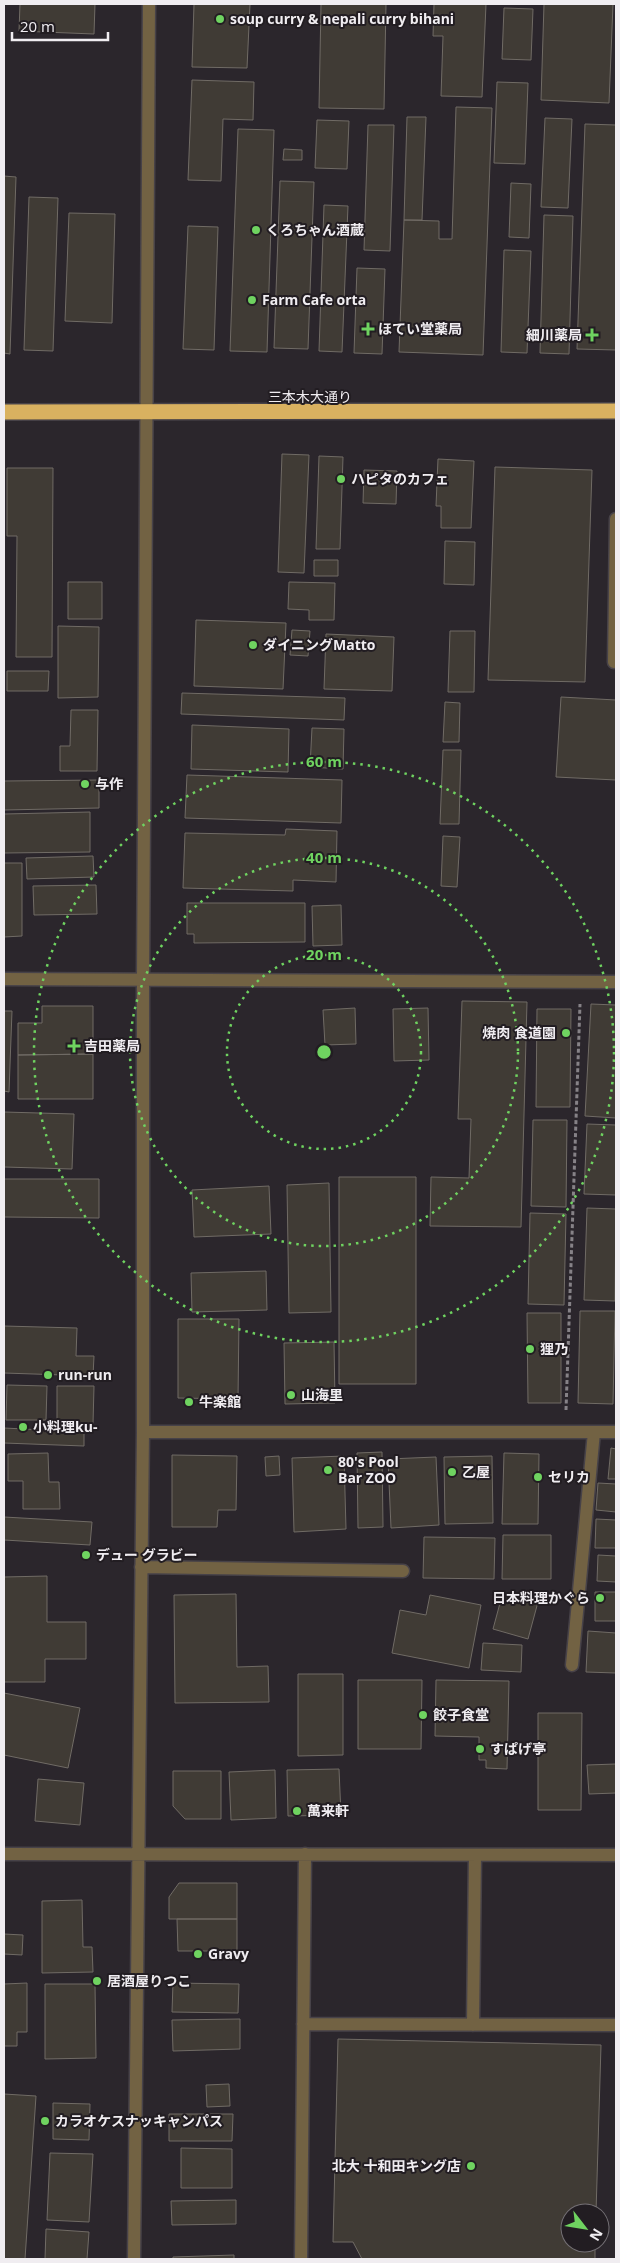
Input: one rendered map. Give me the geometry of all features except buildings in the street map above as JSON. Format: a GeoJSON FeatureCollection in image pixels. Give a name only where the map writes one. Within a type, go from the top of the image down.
{"type":"FeatureCollection","features":[{"type":"Feature","properties":{"kind":"highway","name":"三本木大通り"},"geometry":{"type":"LineString","coordinates":[[4,412],[616,411]]}},
{"type":"Feature","properties":{"kind":"street"},"geometry":{"type":"LineString","coordinates":[[134,2259],[143,1432],[143,979],[149,4]]}},
{"type":"Feature","properties":{"kind":"street"},"geometry":{"type":"LineString","coordinates":[[614,662],[616,519]]}},
{"type":"Feature","properties":{"kind":"street"},"geometry":{"type":"LineString","coordinates":[[4,979],[616,982]]}},
{"type":"Feature","properties":{"kind":"street"},"geometry":{"type":"LineString","coordinates":[[143,1432],[616,1432]]}},
{"type":"Feature","properties":{"kind":"street"},"geometry":{"type":"LineString","coordinates":[[572,1665],[594,1432]]}},
{"type":"Feature","properties":{"kind":"street"},"geometry":{"type":"LineString","coordinates":[[142,1567],[403,1572]]}},
{"type":"Feature","properties":{"kind":"street"},"geometry":{"type":"LineString","coordinates":[[4,1854],[616,1855]]}},
{"type":"Feature","properties":{"kind":"street"},"geometry":{"type":"LineString","coordinates":[[301,2258],[305,1854]]}},
{"type":"Feature","properties":{"kind":"street"},"geometry":{"type":"LineString","coordinates":[[473,2025],[475,1855]]}},
{"type":"Feature","properties":{"kind":"street"},"geometry":{"type":"LineString","coordinates":[[303,2024],[616,2025]]}},
{"type":"Feature","properties":{"kind":"path"},"geometry":{"type":"LineString","coordinates":[[565,1432],[581,981]]}},
{"type":"Feature","properties":{"kind":"place","name":"soup curry & nepali curry bihani"},"geometry":{"type":"Point","coordinates":[220,19]}},
{"type":"Feature","properties":{"kind":"place","name":"くろちゃん酒蔵"},"geometry":{"type":"Point","coordinates":[256,230]}},
{"type":"Feature","properties":{"kind":"place","name":"Farm Cafe orta"},"geometry":{"type":"Point","coordinates":[252,300]}},
{"type":"Feature","properties":{"kind":"place","name":"ほてい堂薬局"},"geometry":{"type":"Point","coordinates":[368,329]}},
{"type":"Feature","properties":{"kind":"place","name":"細川薬局"},"geometry":{"type":"Point","coordinates":[592,335]}},
{"type":"Feature","properties":{"kind":"place","name":"ハピタのカフェ"},"geometry":{"type":"Point","coordinates":[341,479]}},
{"type":"Feature","properties":{"kind":"place","name":"ダイニングMatto"},"geometry":{"type":"Point","coordinates":[253,645]}},
{"type":"Feature","properties":{"kind":"place","name":"与作"},"geometry":{"type":"Point","coordinates":[85,784]}},
{"type":"Feature","properties":{"kind":"place","name":"焼肉 食道園"},"geometry":{"type":"Point","coordinates":[566,1033]}},
{"type":"Feature","properties":{"kind":"place","name":"吉田薬局"},"geometry":{"type":"Point","coordinates":[74,1046]}},
{"type":"Feature","properties":{"kind":"place","name":"狸乃"},"geometry":{"type":"Point","coordinates":[530,1349]}},
{"type":"Feature","properties":{"kind":"place","name":"run-run"},"geometry":{"type":"Point","coordinates":[48,1375]}},
{"type":"Feature","properties":{"kind":"place","name":"山海里"},"geometry":{"type":"Point","coordinates":[291,1395]}},
{"type":"Feature","properties":{"kind":"place","name":"牛楽館"},"geometry":{"type":"Point","coordinates":[189,1402]}},
{"type":"Feature","properties":{"kind":"place","name":"小料理ku-"},"geometry":{"type":"Point","coordinates":[23,1427]}},
{"type":"Feature","properties":{"kind":"place","name":"80's Pool Bar ZOO"},"geometry":{"type":"Point","coordinates":[328,1470]}},
{"type":"Feature","properties":{"kind":"place","name":"乙屋"},"geometry":{"type":"Point","coordinates":[452,1472]}},
{"type":"Feature","properties":{"kind":"place","name":"セリカ"},"geometry":{"type":"Point","coordinates":[538,1477]}},
{"type":"Feature","properties":{"kind":"place","name":"デュー グラビー"},"geometry":{"type":"Point","coordinates":[86,1555]}},
{"type":"Feature","properties":{"kind":"place","name":"日本料理かぐら"},"geometry":{"type":"Point","coordinates":[600,1598]}},
{"type":"Feature","properties":{"kind":"place","name":"餃子食堂"},"geometry":{"type":"Point","coordinates":[423,1715]}},
{"type":"Feature","properties":{"kind":"place","name":"すぱげ亭"},"geometry":{"type":"Point","coordinates":[480,1749]}},
{"type":"Feature","properties":{"kind":"place","name":"萬来軒"},"geometry":{"type":"Point","coordinates":[297,1811]}},
{"type":"Feature","properties":{"kind":"place","name":"Gravy"},"geometry":{"type":"Point","coordinates":[198,1954]}},
{"type":"Feature","properties":{"kind":"place","name":"居酒屋りつこ"},"geometry":{"type":"Point","coordinates":[97,1981]}},
{"type":"Feature","properties":{"kind":"place","name":"カラオケスナッキャンパス"},"geometry":{"type":"Point","coordinates":[45,2121]}},
{"type":"Feature","properties":{"kind":"place","name":"北大 十和田キング店"},"geometry":{"type":"Point","coordinates":[471,2166]}}]}
